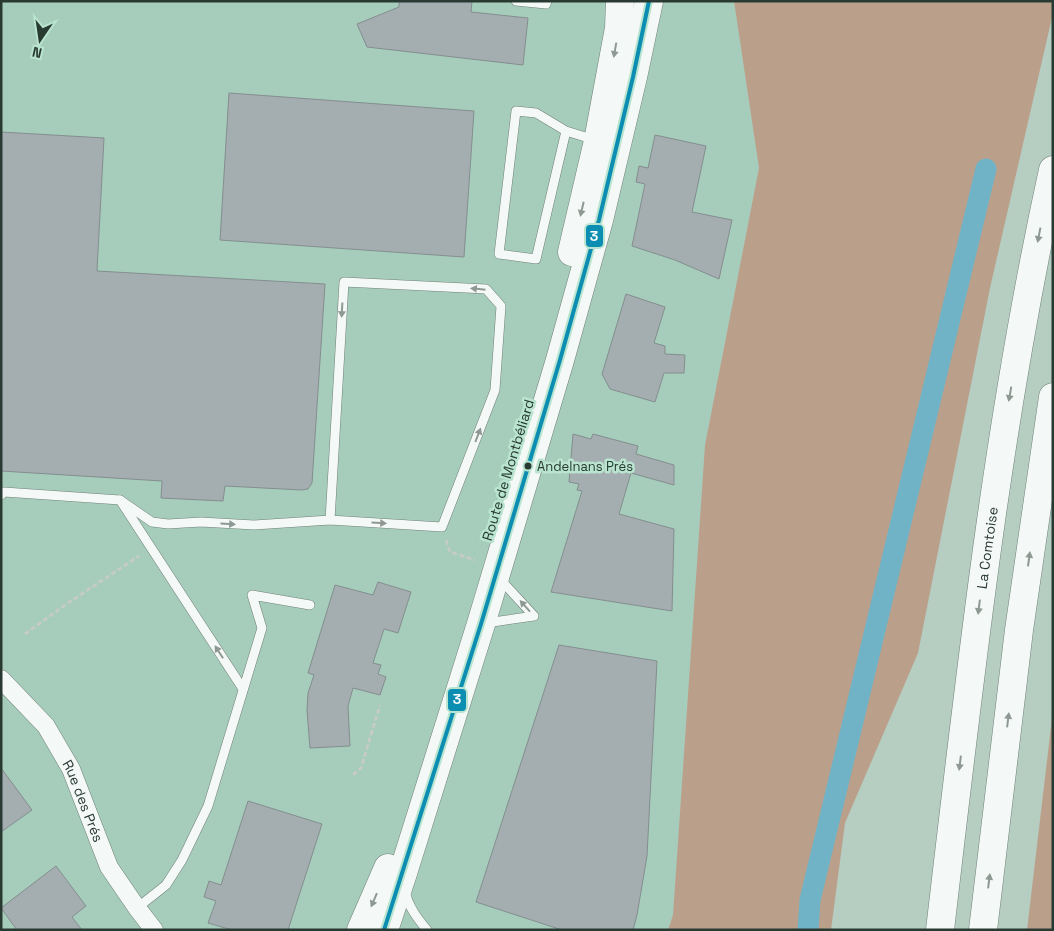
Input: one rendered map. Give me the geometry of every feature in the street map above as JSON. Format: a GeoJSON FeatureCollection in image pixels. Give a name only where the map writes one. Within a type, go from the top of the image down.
{"type":"FeatureCollection","features":[{"type":"Feature","properties":{"kind":"main road","name":"Route de Montbéliard"},"geometry":{"type":"LineString","coordinates":[[384,930],[481,624],[488,568],[574,244],[598,140],[618,28],[620,1]]}},
{"type":"Feature","properties":{"kind":"main road","name":"Route de Montbéliard"},"geometry":{"type":"LineString","coordinates":[[361,930],[389,864],[560,360],[599,220],[649,1]]}},
{"type":"Feature","properties":{"kind":"main road","name":"La Comtoise"},"geometry":{"type":"LineString","coordinates":[[940,930],[980,597],[1000,458],[1022,324],[1053,170]]}},
{"type":"Feature","properties":{"kind":"main road"},"geometry":{"type":"LineString","coordinates":[[983,930],[1019,630],[1053,397]]}},
{"type":"Feature","properties":{"kind":"street","name":"Rue des Prés"},"geometry":{"type":"LineString","coordinates":[[1,679],[46,726],[71,769],[109,867],[154,930]]}},
{"type":"Feature","properties":{"kind":"lane"},"geometry":{"type":"LineString","coordinates":[[516,1],[546,4],[547,1]]}},
{"type":"Feature","properties":{"kind":"lane"},"geometry":{"type":"LineString","coordinates":[[566,131],[536,259],[499,254],[516,111],[536,113],[566,131],[598,140]]}},
{"type":"Feature","properties":{"kind":"lane"},"geometry":{"type":"LineString","coordinates":[[2,493],[120,500],[152,522],[168,524],[201,522],[254,525],[330,520],[442,527],[494,390],[501,306],[486,289],[344,282],[330,520]]}},
{"type":"Feature","properties":{"kind":"lane"},"geometry":{"type":"LineString","coordinates":[[120,500],[243,689]]}},
{"type":"Feature","properties":{"kind":"lane"},"geometry":{"type":"LineString","coordinates":[[481,624],[534,616],[488,568]]}},
{"type":"Feature","properties":{"kind":"lane"},"geometry":{"type":"LineString","coordinates":[[137,908],[166,885],[182,860],[208,806],[262,628],[252,595],[310,605]]}},
{"type":"Feature","properties":{"kind":"lane"},"geometry":{"type":"LineString","coordinates":[[402,876],[407,901],[427,930]]}},
{"type":"Feature","properties":{"kind":"path"},"geometry":{"type":"LineString","coordinates":[[442,527],[450,552],[488,568]]}},
{"type":"Feature","properties":{"kind":"path"},"geometry":{"type":"LineString","coordinates":[[25,634],[151,548]]}},
{"type":"Feature","properties":{"kind":"path"},"geometry":{"type":"LineString","coordinates":[[353,775],[361,768],[380,704]]}},
{"type":"Feature","properties":{"kind":"shaded area"},"geometry":{"type":"Polygon","coordinates":[[[1,1],[734,1],[759,168],[705,445],[673,915],[668,930],[1,930],[1,1]]]}},
{"type":"Feature","properties":{"kind":"shaded area"},"geometry":{"type":"Polygon","coordinates":[[[734,1],[1053,1],[1053,13],[990,288],[918,653],[845,823],[831,930],[668,930],[673,915],[705,445],[759,168],[734,1]]]}},
{"type":"Feature","properties":{"kind":"shaded area"},"geometry":{"type":"Polygon","coordinates":[[[1053,710],[1053,930],[1027,930],[1053,710]]]}},
{"type":"Feature","properties":{"kind":"building"},"geometry":{"type":"Polygon","coordinates":[[[399,1],[472,1],[471,12],[528,18],[523,65],[367,47],[357,24],[399,7],[399,1]]]}},
{"type":"Feature","properties":{"kind":"building"},"geometry":{"type":"Polygon","coordinates":[[[229,93],[474,111],[464,257],[220,240],[229,93]]]}},
{"type":"Feature","properties":{"kind":"building"},"geometry":{"type":"Polygon","coordinates":[[[1,132],[104,138],[97,271],[325,284],[312,483],[308,489],[225,486],[223,501],[161,498],[162,481],[1,471],[1,132]]]}},
{"type":"Feature","properties":{"kind":"building"},"geometry":{"type":"Polygon","coordinates":[[[655,135],[706,146],[692,212],[732,220],[719,279],[675,260],[632,246],[645,184],[636,182],[639,166],[648,168],[655,135]]]}},
{"type":"Feature","properties":{"kind":"building"},"geometry":{"type":"Polygon","coordinates":[[[626,294],[665,307],[654,343],[665,346],[665,354],[685,355],[684,373],[664,373],[655,402],[610,389],[602,374],[626,294]]]}},
{"type":"Feature","properties":{"kind":"building"},"geometry":{"type":"Polygon","coordinates":[[[573,434],[591,439],[593,434],[638,446],[636,454],[674,465],[674,485],[631,473],[619,514],[674,529],[672,611],[551,592],[582,491],[577,490],[579,484],[569,482],[573,434]]]}},
{"type":"Feature","properties":{"kind":"building"},"geometry":{"type":"Polygon","coordinates":[[[378,582],[411,592],[398,633],[384,629],[373,663],[381,665],[378,674],[386,677],[380,695],[353,688],[348,706],[350,746],[310,748],[307,710],[308,693],[314,675],[308,673],[335,585],[373,595],[378,582]]]}},
{"type":"Feature","properties":{"kind":"building"},"geometry":{"type":"Polygon","coordinates":[[[559,645],[657,661],[647,856],[633,930],[562,930],[476,902],[559,645]]]}},
{"type":"Feature","properties":{"kind":"building"},"geometry":{"type":"Polygon","coordinates":[[[1,768],[32,810],[1,832],[1,768]]]}},
{"type":"Feature","properties":{"kind":"building"},"geometry":{"type":"Polygon","coordinates":[[[248,801],[322,824],[288,930],[232,930],[208,923],[216,901],[204,897],[209,881],[221,885],[248,801]]]}},
{"type":"Feature","properties":{"kind":"building"},"geometry":{"type":"Polygon","coordinates":[[[56,866],[86,906],[72,917],[82,930],[17,930],[1,908],[56,866]]]}},
{"type":"Feature","properties":{"kind":"waterway"},"geometry":{"type":"LineString","coordinates":[[808,930],[810,900],[986,169]]}},
{"type":"Feature","properties":{"kind":"transit line","name":"3"},"geometry":{"type":"LineString","coordinates":[[384,930],[481,624],[560,360],[599,220],[649,1]]}},
{"type":"Feature","properties":{"kind":"place","name":"Andelnans Prés"},"geometry":{"type":"Point","coordinates":[528,466]}}]}
